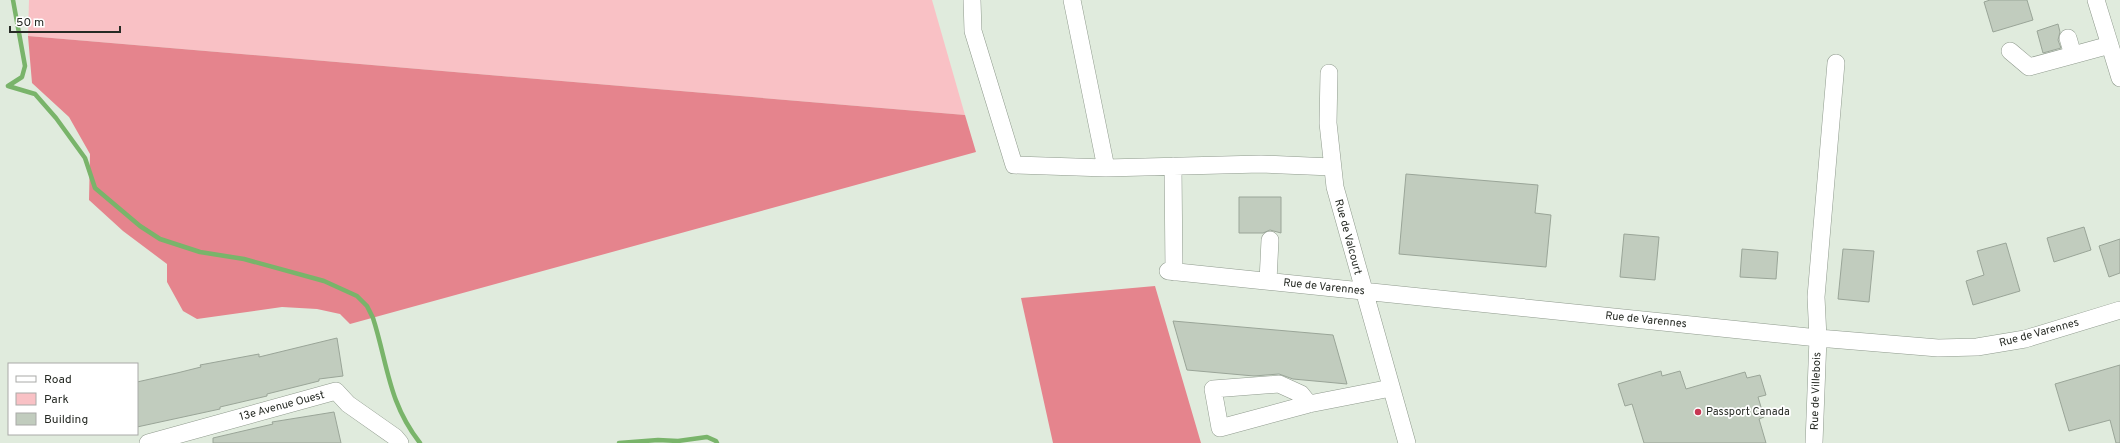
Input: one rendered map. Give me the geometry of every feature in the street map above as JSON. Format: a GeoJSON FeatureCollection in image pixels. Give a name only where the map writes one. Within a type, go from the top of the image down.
{"type":"FeatureCollection","features":[{"type":"Feature","properties":{"kind":"street"},"geometry":{"type":"LineString","coordinates":[[972,0],[973,31],[1014,165],[1106,168],[1262,164],[1332,167]]}},
{"type":"Feature","properties":{"kind":"street"},"geometry":{"type":"LineString","coordinates":[[1072,0],[1106,168]]}},
{"type":"Feature","properties":{"kind":"street"},"geometry":{"type":"LineString","coordinates":[[2096,0],[2120,78]]}},
{"type":"Feature","properties":{"kind":"street"},"geometry":{"type":"LineString","coordinates":[[2068,38],[2073,55]]}},
{"type":"Feature","properties":{"kind":"street"},"geometry":{"type":"LineString","coordinates":[[2010,51],[2029,67],[2110,45]]}},
{"type":"Feature","properties":{"kind":"street","name":"Rue de Villebois"},"geometry":{"type":"LineString","coordinates":[[1814,443],[1818,338],[1816,297],[1836,63]]}},
{"type":"Feature","properties":{"kind":"street","name":"Rue de Valcourt"},"geometry":{"type":"LineString","coordinates":[[1329,73],[1328,123],[1335,187],[1363,291],[1407,443]]}},
{"type":"Feature","properties":{"kind":"street","name":"Rue de Varennes"},"geometry":{"type":"LineString","coordinates":[[1173,166],[1171,271],[1924,348],[1977,347],[2025,339],[2120,310]]}},
{"type":"Feature","properties":{"kind":"street"},"geometry":{"type":"LineString","coordinates":[[1268,281],[1270,240]]}},
{"type":"Feature","properties":{"kind":"street"},"geometry":{"type":"LineString","coordinates":[[1309,404],[1301,394],[1279,384],[1213,389],[1220,428],[1309,404],[1391,388]]}},
{"type":"Feature","properties":{"kind":"street","name":"13e Avenue Ouest"},"geometry":{"type":"LineString","coordinates":[[148,443],[336,391],[348,404],[395,437],[400,443]]}},
{"type":"Feature","properties":{"kind":"green space"},"geometry":{"type":"Polygon","coordinates":[[[29,0],[932,0],[965,115],[28,36],[29,0]]]}},
{"type":"Feature","properties":{"kind":"shaded area"},"geometry":{"type":"Polygon","coordinates":[[[28,36],[965,115],[976,152],[350,324],[340,314],[317,309],[282,307],[197,319],[183,311],[167,282],[167,264],[123,231],[89,200],[90,154],[69,117],[32,83],[28,36]]]}},
{"type":"Feature","properties":{"kind":"shaded area"},"geometry":{"type":"Polygon","coordinates":[[[1155,286],[1201,443],[1053,443],[1021,298],[1155,286]]]}},
{"type":"Feature","properties":{"kind":"building"},"geometry":{"type":"Polygon","coordinates":[[[1990,0],[2027,0],[2033,20],[1993,32],[1984,2],[1990,0]]]}},
{"type":"Feature","properties":{"kind":"building"},"geometry":{"type":"Polygon","coordinates":[[[2058,24],[2060,32],[2058,40],[2061,48],[2043,53],[2037,31],[2058,24]]]}},
{"type":"Feature","properties":{"kind":"building"},"geometry":{"type":"Polygon","coordinates":[[[1406,174],[1538,185],[1535,213],[1551,215],[1546,267],[1399,254],[1406,174]]]}},
{"type":"Feature","properties":{"kind":"building"},"geometry":{"type":"Polygon","coordinates":[[[1239,197],[1281,197],[1281,233],[1270,230],[1263,233],[1239,233],[1239,197]]]}},
{"type":"Feature","properties":{"kind":"building"},"geometry":{"type":"Polygon","coordinates":[[[2084,227],[2091,250],[2054,262],[2047,238],[2084,227]]]}},
{"type":"Feature","properties":{"kind":"building"},"geometry":{"type":"Polygon","coordinates":[[[1624,234],[1659,237],[1655,280],[1620,277],[1624,234]]]}},
{"type":"Feature","properties":{"kind":"building"},"geometry":{"type":"Polygon","coordinates":[[[2120,239],[2120,273],[2109,277],[2099,246],[2120,239]]]}},
{"type":"Feature","properties":{"kind":"building"},"geometry":{"type":"Polygon","coordinates":[[[2006,243],[2020,291],[1973,305],[1966,281],[1984,275],[1977,251],[2006,243]]]}},
{"type":"Feature","properties":{"kind":"building"},"geometry":{"type":"Polygon","coordinates":[[[1742,249],[1778,252],[1776,279],[1740,277],[1742,249]]]}},
{"type":"Feature","properties":{"kind":"building"},"geometry":{"type":"Polygon","coordinates":[[[1843,249],[1874,251],[1869,302],[1838,299],[1843,249]]]}},
{"type":"Feature","properties":{"kind":"building"},"geometry":{"type":"Polygon","coordinates":[[[1173,321],[1333,335],[1347,384],[1293,379],[1279,374],[1254,376],[1187,370],[1173,321]]]}},
{"type":"Feature","properties":{"kind":"building"},"geometry":{"type":"Polygon","coordinates":[[[337,338],[343,376],[319,379],[319,381],[267,394],[267,396],[220,407],[220,409],[138,427],[138,382],[201,367],[200,365],[259,354],[259,357],[337,338]]]}},
{"type":"Feature","properties":{"kind":"building"},"geometry":{"type":"Polygon","coordinates":[[[2120,365],[2120,443],[2116,443],[2110,420],[2069,431],[2055,384],[2120,365]]]}},
{"type":"Feature","properties":{"kind":"building","name":"Passport Canada"},"geometry":{"type":"Polygon","coordinates":[[[1661,371],[1662,376],[1680,371],[1686,389],[1745,372],[1747,378],[1760,375],[1766,395],[1758,397],[1764,417],[1759,419],[1766,443],[1644,443],[1632,404],[1625,406],[1618,384],[1661,371]]]}},
{"type":"Feature","properties":{"kind":"building"},"geometry":{"type":"Polygon","coordinates":[[[334,412],[341,443],[213,443],[213,438],[273,424],[272,422],[334,412]]]}},
{"type":"Feature","properties":{"kind":"waterway"},"geometry":{"type":"LineString","coordinates":[[8,86],[22,77],[25,66],[13,0]]}},
{"type":"Feature","properties":{"kind":"waterway"},"geometry":{"type":"LineString","coordinates":[[8,86],[35,94],[56,118],[85,158],[95,188],[140,226],[160,239],[200,252],[244,259],[324,281],[357,296],[367,306],[373,318],[395,398],[409,428],[420,443]]}},
{"type":"Feature","properties":{"kind":"waterway"},"geometry":{"type":"LineString","coordinates":[[619,443],[658,440],[678,441],[707,437],[716,441],[717,443]]}},
{"type":"Feature","properties":{"kind":"place","name":"Passport Canada"},"geometry":{"type":"Point","coordinates":[1698,412]}}]}
